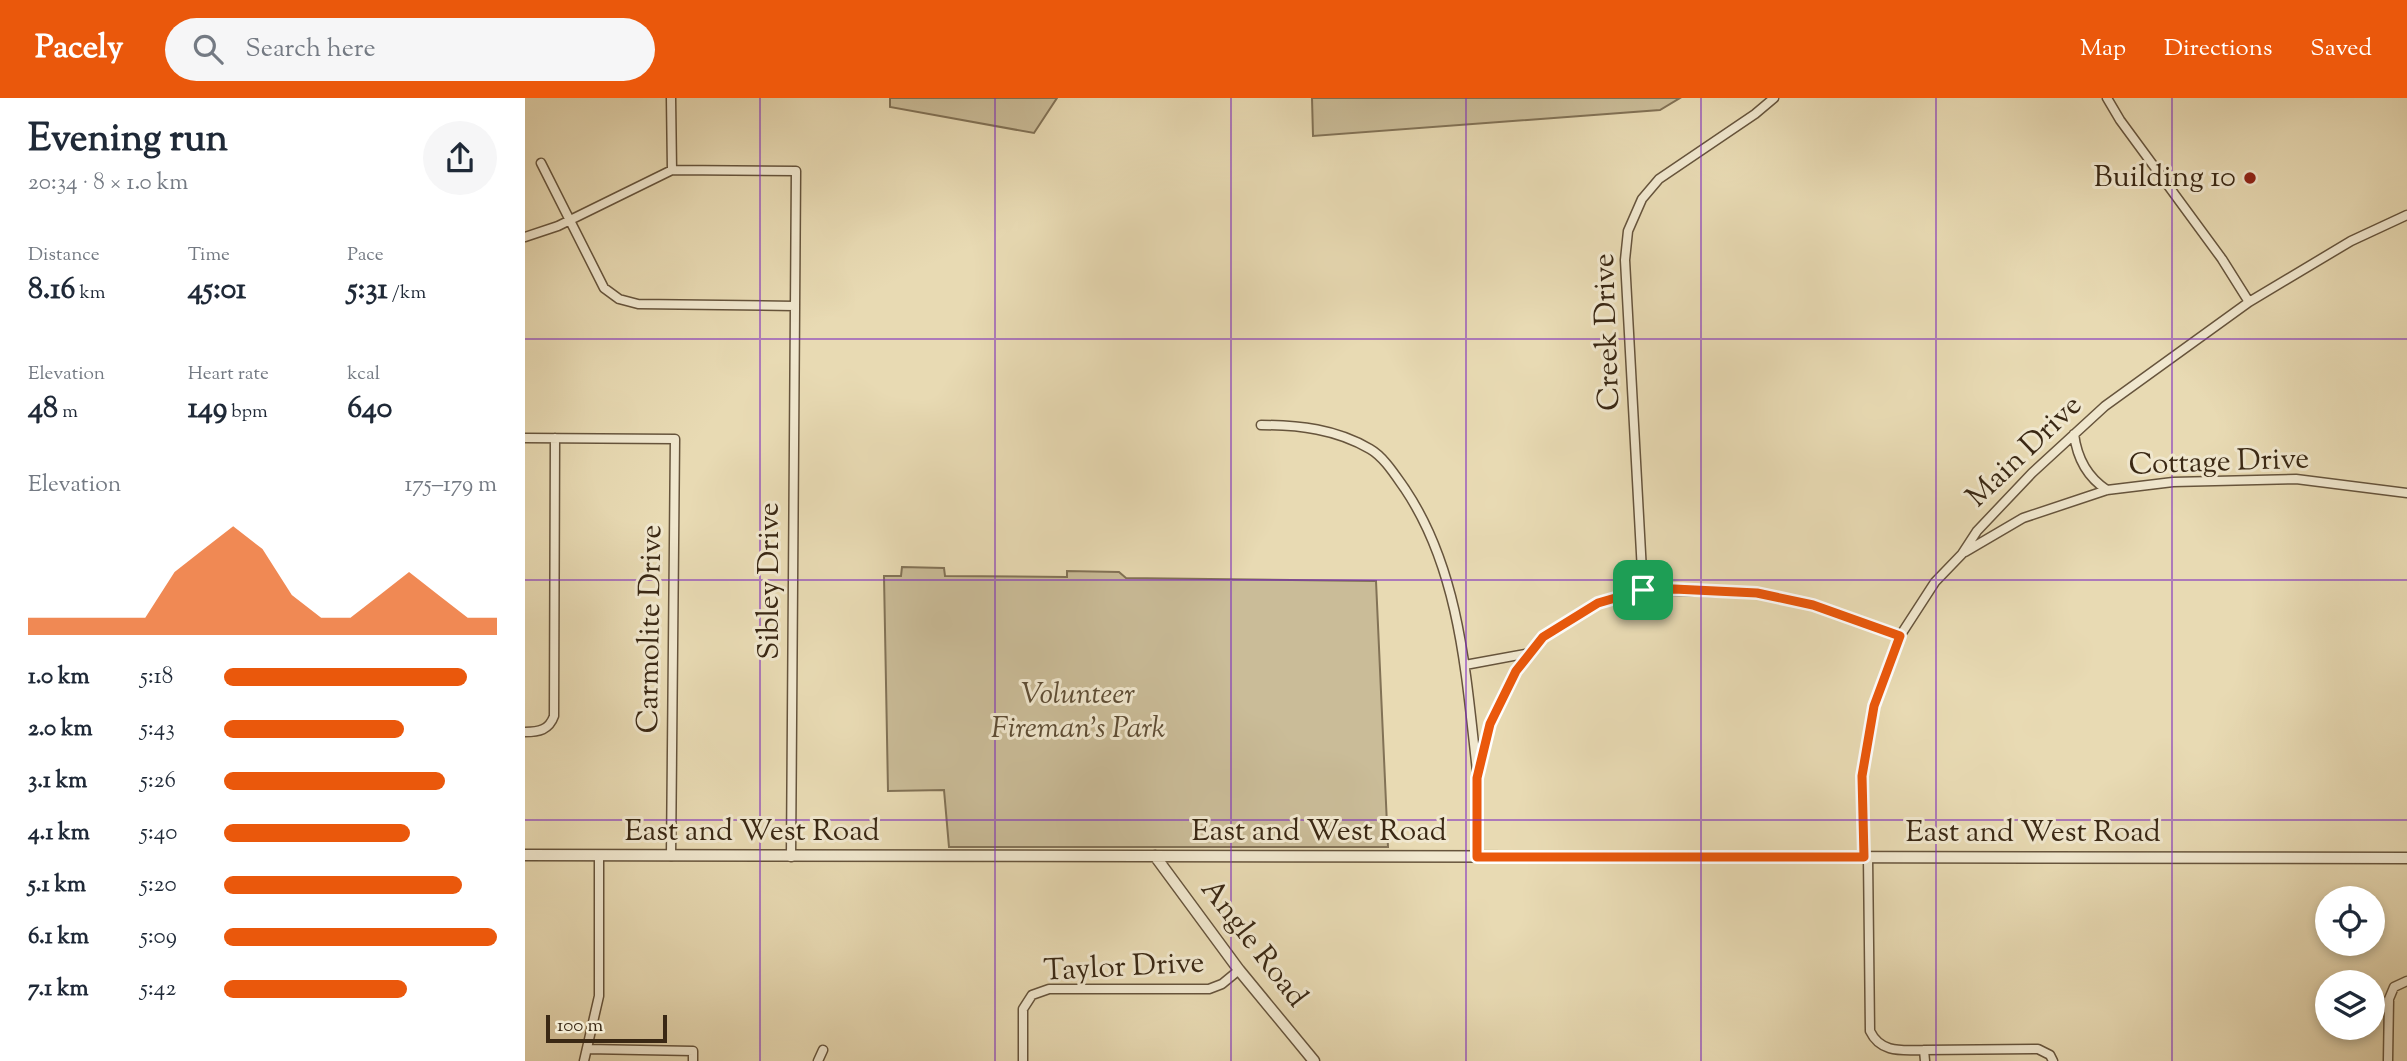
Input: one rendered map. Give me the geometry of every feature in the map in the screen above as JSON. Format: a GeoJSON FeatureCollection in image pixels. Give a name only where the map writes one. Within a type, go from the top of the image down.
{"type":"FeatureCollection","features":[{"type":"Feature","properties":{"kind":"street"},"geometry":{"type":"LineString","coordinates":[[525,237],[570,220],[672,170],[671,98]]}},
{"type":"Feature","properties":{"kind":"street","name":"Creek Drive"},"geometry":{"type":"LineString","coordinates":[[1643,590],[1625,260],[1628,231],[1642,199],[1659,179],[1733,130],[1774,98]]}},
{"type":"Feature","properties":{"kind":"street"},"geometry":{"type":"LineString","coordinates":[[2107,98],[2120,120],[2222,259],[2249,302]]}},
{"type":"Feature","properties":{"kind":"street"},"geometry":{"type":"LineString","coordinates":[[541,163],[604,288],[619,299],[638,304],[795,306]]}},
{"type":"Feature","properties":{"kind":"street","name":"Sibley Drive"},"geometry":{"type":"LineString","coordinates":[[672,170],[796,171],[791,857]]}},
{"type":"Feature","properties":{"kind":"street","name":"Main Drive"},"geometry":{"type":"LineString","coordinates":[[2053,1061],[2050,1055],[2038,1049],[1892,1049],[1879,1044],[1870,1031],[1862,776],[1874,706],[1900,636],[1935,582],[1962,554],[1977,531],[2032,473],[2105,406],[2249,302],[2351,241],[2407,215]]}},
{"type":"Feature","properties":{"kind":"street"},"geometry":{"type":"LineString","coordinates":[[1261,425],[1293,425],[1333,432],[1371,449],[1392,470],[1421,513],[1445,573],[1465,665],[1477,778],[1477,857]]}},
{"type":"Feature","properties":{"kind":"street"},"geometry":{"type":"LineString","coordinates":[[2074,434],[2083,466],[2097,484],[2108,491]]}},
{"type":"Feature","properties":{"kind":"street"},"geometry":{"type":"LineString","coordinates":[[525,438],[555,438],[554,716],[543,731],[525,732]]}},
{"type":"Feature","properties":{"kind":"street","name":"Carmolite Drive"},"geometry":{"type":"LineString","coordinates":[[555,438],[675,439],[671,856]]}},
{"type":"Feature","properties":{"kind":"street","name":"Cottage Drive"},"geometry":{"type":"LineString","coordinates":[[1962,554],[2023,518],[2108,491],[2173,482],[2296,479],[2407,493]]}},
{"type":"Feature","properties":{"kind":"street"},"geometry":{"type":"LineString","coordinates":[[1477,778],[1490,724],[1516,671],[1543,637],[1598,603],[1643,590],[1757,593],[1813,605],[1900,636]]}},
{"type":"Feature","properties":{"kind":"street"},"geometry":{"type":"LineString","coordinates":[[1465,665],[1530,653]]}},
{"type":"Feature","properties":{"kind":"street","name":"East and West Road"},"geometry":{"type":"LineString","coordinates":[[525,855],[2407,858]]}},
{"type":"Feature","properties":{"kind":"street"},"geometry":{"type":"LineString","coordinates":[[584,1061],[600,996],[599,856]]}},
{"type":"Feature","properties":{"kind":"street","name":"Angle Road"},"geometry":{"type":"LineString","coordinates":[[1155,856],[1239,970],[1314,1061]]}},
{"type":"Feature","properties":{"kind":"street","name":"Taylor Drive"},"geometry":{"type":"LineString","coordinates":[[1023,1061],[1023,1009],[1032,995],[1049,989],[1209,989],[1222,984],[1239,970]]}},
{"type":"Feature","properties":{"kind":"street"},"geometry":{"type":"LineString","coordinates":[[2388,1061],[2389,999],[2394,987],[2407,981]]}},
{"type":"Feature","properties":{"kind":"street"},"geometry":{"type":"LineString","coordinates":[[587,1049],[693,1051],[693,1061]]}},
{"type":"Feature","properties":{"kind":"street"},"geometry":{"type":"LineString","coordinates":[[818,1061],[823,1050]]}},
{"type":"Feature","properties":{"kind":"street"},"geometry":{"type":"LineString","coordinates":[[1924,1050],[1924,1061]]}},
{"type":"Feature","properties":{"kind":"green space"},"geometry":{"type":"Polygon","coordinates":[[[890,98],[1057,98],[1034,133],[890,107],[890,98]]]}},
{"type":"Feature","properties":{"kind":"green space"},"geometry":{"type":"Polygon","coordinates":[[[1312,98],[1680,98],[1660,110],[1313,136],[1312,98]]]}},
{"type":"Feature","properties":{"kind":"green space","name":"Volunteer Fireman's Park"},"geometry":{"type":"Polygon","coordinates":[[[902,567],[944,568],[945,576],[1067,577],[1067,571],[1119,572],[1126,578],[1376,581],[1388,847],[949,847],[944,790],[888,791],[884,576],[901,576],[902,567]]]}},
{"type":"Feature","properties":{"kind":"place","name":"Building 10"},"geometry":{"type":"Point","coordinates":[2250,178]}},
{"type":"Feature","properties":{"kind":"route"},"geometry":{"type":"LineString","coordinates":[[1643,590],[1757,593],[1813,605],[1900,636],[1874,706],[1862,776],[1864,857],[1477,857],[1477,778],[1490,724],[1516,671],[1543,637],[1598,603],[1643,590]]}}]}
